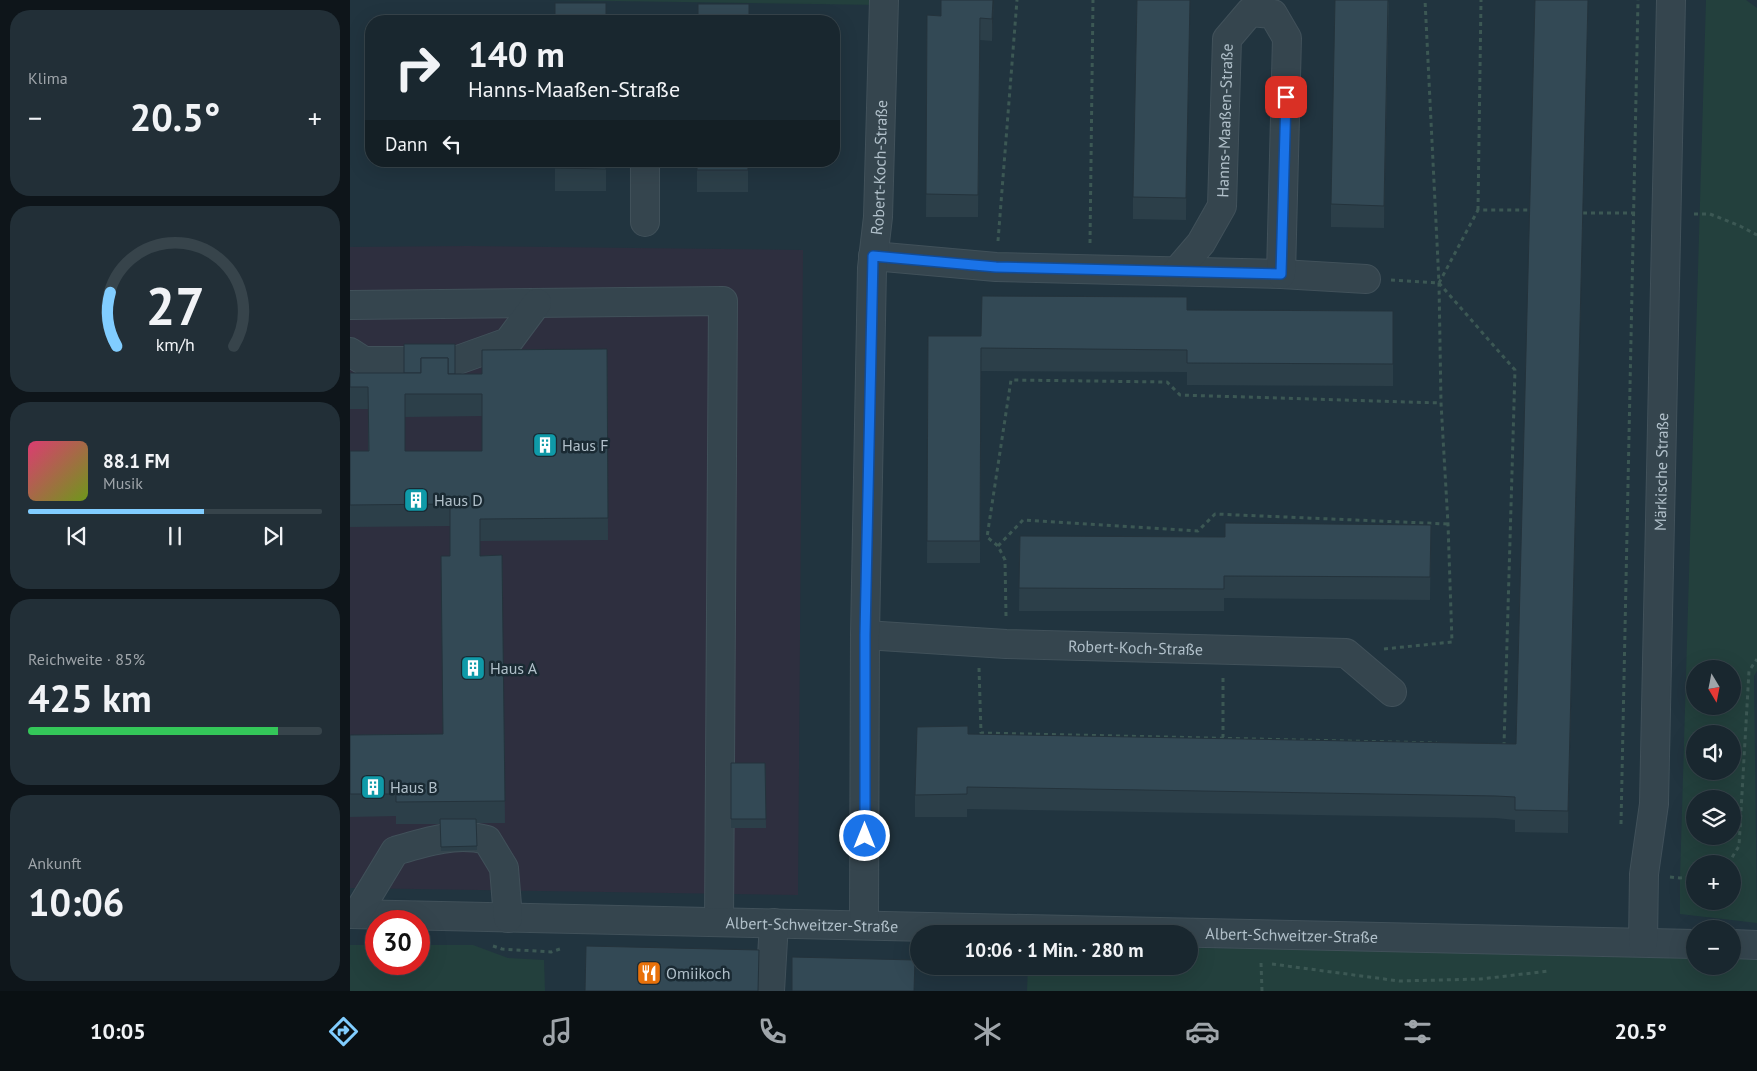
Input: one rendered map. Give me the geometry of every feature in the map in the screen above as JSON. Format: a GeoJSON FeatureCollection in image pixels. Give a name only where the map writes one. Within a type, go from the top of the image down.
{"type":"FeatureCollection","features":[{"type":"Feature","properties":{"kind":"street","name":"Robert-Koch-Straße"},"geometry":{"type":"LineString","coordinates":[[864,925],[865,635],[873,256],[878,217],[884,0]]}},
{"type":"Feature","properties":{"kind":"street","name":"Märkische Straße"},"geometry":{"type":"LineString","coordinates":[[1643,942],[1644,874],[1654,804],[1672,0]]}},
{"type":"Feature","properties":{"kind":"street","name":"Hanns-Maaßen-Straße"},"geometry":{"type":"LineString","coordinates":[[1177,271],[1201,244],[1222,206],[1227,39],[1250,12],[1274,14],[1288,38],[1281,274]]}},
{"type":"Feature","properties":{"kind":"street"},"geometry":{"type":"LineString","coordinates":[[645,167],[645,222]]}},
{"type":"Feature","properties":{"kind":"street"},"geometry":{"type":"LineString","coordinates":[[873,256],[996,267],[1281,274],[1366,279]]}},
{"type":"Feature","properties":{"kind":"street"},"geometry":{"type":"LineString","coordinates":[[350,305],[723,301],[719,922]]}},
{"type":"Feature","properties":{"kind":"street"},"geometry":{"type":"LineString","coordinates":[[350,352],[364,361],[455,361],[508,342],[537,303]]}},
{"type":"Feature","properties":{"kind":"street","name":"Robert-Koch-Straße"},"geometry":{"type":"LineString","coordinates":[[865,635],[1006,644],[1346,654]]}},
{"type":"Feature","properties":{"kind":"street"},"geometry":{"type":"LineString","coordinates":[[1346,654],[1392,692]]}},
{"type":"Feature","properties":{"kind":"street"},"geometry":{"type":"LineString","coordinates":[[353,914],[395,851],[440,838],[476,837],[487,840],[504,868],[508,918]]}},
{"type":"Feature","properties":{"kind":"street","name":"Albert-Schweitzer-Straße"},"geometry":{"type":"LineString","coordinates":[[353,914],[1643,942],[1686,954]]}},
{"type":"Feature","properties":{"kind":"street"},"geometry":{"type":"LineString","coordinates":[[770,991],[774,923]]}},
{"type":"Feature","properties":{"kind":"street"},"geometry":{"type":"LineString","coordinates":[[1741,952],[1757,945]]}},
{"type":"Feature","properties":{"kind":"path"},"geometry":{"type":"LineString","coordinates":[[996,267],[1017,0]]}},
{"type":"Feature","properties":{"kind":"path"},"geometry":{"type":"LineString","coordinates":[[1090,269],[1093,0]]}},
{"type":"Feature","properties":{"kind":"path"},"geometry":{"type":"LineString","coordinates":[[1346,654],[1452,642],[1441,402],[1439,283],[1425,0]]}},
{"type":"Feature","properties":{"kind":"path"},"geometry":{"type":"LineString","coordinates":[[1439,283],[1478,210],[1481,0]]}},
{"type":"Feature","properties":{"kind":"path"},"geometry":{"type":"LineString","coordinates":[[1621,832],[1638,0]]}},
{"type":"Feature","properties":{"kind":"path"},"geometry":{"type":"LineString","coordinates":[[1478,210],[1530,210]]}},
{"type":"Feature","properties":{"kind":"path"},"geometry":{"type":"LineString","coordinates":[[1366,279],[1439,283]]}},
{"type":"Feature","properties":{"kind":"path"},"geometry":{"type":"LineString","coordinates":[[1006,644],[1005,560],[998,546],[987,537],[1011,380],[1166,382],[1180,395],[1441,402]]}},
{"type":"Feature","properties":{"kind":"path"},"geometry":{"type":"LineString","coordinates":[[998,546],[1023,520],[1198,530],[1215,514],[1448,524]]}},
{"type":"Feature","properties":{"kind":"path"},"geometry":{"type":"LineString","coordinates":[[1222,650],[1223,737]]}},
{"type":"Feature","properties":{"kind":"path"},"geometry":{"type":"LineString","coordinates":[[1734,855],[1739,846],[1749,671],[1757,659]]}},
{"type":"Feature","properties":{"kind":"path"},"geometry":{"type":"LineString","coordinates":[[1252,962],[1399,981],[1481,979],[1558,970]]}},
{"type":"Feature","properties":{"kind":"path"},"geometry":{"type":"LineString","coordinates":[[1261,962],[1262,991]]}},
{"type":"Feature","properties":{"kind":"shaded area"},"geometry":{"type":"Polygon","coordinates":[[[468,246],[803,250],[798,895],[350,888],[350,247],[468,246]]]}},
{"type":"Feature","properties":{"kind":"green space"},"geometry":{"type":"Polygon","coordinates":[[[549,0],[884,0],[884,5],[549,0]]]}},
{"type":"Feature","properties":{"kind":"green space"},"geometry":{"type":"Polygon","coordinates":[[[1706,0],[1746,0],[1757,8],[1757,671],[1754,676],[1757,923],[1680,914],[1686,675],[1686,715],[1741,715],[1741,660],[1686,660],[1706,0]]]}},
{"type":"Feature","properties":{"kind":"green space"},"geometry":{"type":"Polygon","coordinates":[[[350,945],[365,945],[365,975],[430,975],[430,945],[473,945],[508,958],[544,960],[545,991],[350,991],[350,945]]]}},
{"type":"Feature","properties":{"kind":"green space"},"geometry":{"type":"Polygon","coordinates":[[[1198,948],[1686,951],[1686,975],[1741,975],[1741,951],[1757,951],[1757,991],[1027,991],[1028,975],[1198,975],[1198,948]]]}},
{"type":"Feature","properties":{"kind":"building"},"geometry":{"type":"Polygon","coordinates":[[[941,0],[993,0],[992,19],[980,18],[978,195],[926,194],[927,15],[941,16],[941,0]]]}},
{"type":"Feature","properties":{"kind":"building"},"geometry":{"type":"Polygon","coordinates":[[[1137,0],[1190,0],[1186,198],[1133,197],[1137,0]]]}},
{"type":"Feature","properties":{"kind":"building"},"geometry":{"type":"Polygon","coordinates":[[[1335,0],[1388,0],[1384,206],[1331,204],[1335,0]]]}},
{"type":"Feature","properties":{"kind":"building"},"geometry":{"type":"Polygon","coordinates":[[[1535,0],[1588,0],[1568,811],[1515,810],[1515,797],[1496,796],[967,787],[967,794],[915,795],[917,727],[968,726],[968,734],[1516,744],[1535,0]]]}},
{"type":"Feature","properties":{"kind":"building"},"geometry":{"type":"Polygon","coordinates":[[[555,3],[606,3],[606,15],[555,15],[555,3]]]}},
{"type":"Feature","properties":{"kind":"building"},"geometry":{"type":"Polygon","coordinates":[[[698,4],[749,4],[749,15],[698,15],[698,4]]]}},
{"type":"Feature","properties":{"kind":"building"},"geometry":{"type":"Polygon","coordinates":[[[606,167],[606,169],[555,168],[606,167]]]}},
{"type":"Feature","properties":{"kind":"building"},"geometry":{"type":"Polygon","coordinates":[[[697,167],[748,167],[748,170],[697,170],[697,167]]]}},
{"type":"Feature","properties":{"kind":"building"},"geometry":{"type":"Polygon","coordinates":[[[982,296],[1187,297],[1187,310],[1393,311],[1393,364],[1187,363],[1187,350],[981,348],[980,541],[927,541],[928,336],[981,336],[982,296]]]}},
{"type":"Feature","properties":{"kind":"building"},"geometry":{"type":"Polygon","coordinates":[[[404,344],[455,344],[455,374],[448,374],[448,358],[421,358],[421,373],[404,373],[404,344]]]}},
{"type":"Feature","properties":{"kind":"building"},"geometry":{"type":"Polygon","coordinates":[[[607,349],[608,518],[480,519],[480,556],[502,555],[505,801],[396,802],[396,794],[350,794],[350,735],[443,734],[441,556],[450,556],[450,504],[350,505],[350,451],[369,451],[368,387],[350,387],[350,373],[421,373],[421,358],[448,358],[448,374],[482,374],[482,350],[607,349]],[[405,394],[405,451],[482,451],[482,394],[405,394]]]}},
{"type":"Feature","properties":{"kind":"building"},"geometry":{"type":"Polygon","coordinates":[[[1225,523],[1431,525],[1430,577],[1224,576],[1224,589],[1019,588],[1020,536],[1225,537],[1225,523]]]}},
{"type":"Feature","properties":{"kind":"building"},"geometry":{"type":"Polygon","coordinates":[[[731,763],[765,763],[766,819],[731,819],[731,763]]]}},
{"type":"Feature","properties":{"kind":"building"},"geometry":{"type":"Polygon","coordinates":[[[440,819],[476,819],[477,846],[441,847],[440,819]]]}},
{"type":"Feature","properties":{"kind":"building"},"geometry":{"type":"Polygon","coordinates":[[[586,946],[759,950],[758,991],[585,991],[586,946]]]}},
{"type":"Feature","properties":{"kind":"building"},"geometry":{"type":"Polygon","coordinates":[[[792,957],[910,960],[910,975],[915,975],[914,991],[792,991],[792,957]]]}},
{"type":"Feature","properties":{"kind":"place","name":"Haus F"},"geometry":{"type":"Point","coordinates":[545,445]}},
{"type":"Feature","properties":{"kind":"place","name":"Haus D"},"geometry":{"type":"Point","coordinates":[416,500]}},
{"type":"Feature","properties":{"kind":"place","name":"Haus A"},"geometry":{"type":"Point","coordinates":[473,668]}},
{"type":"Feature","properties":{"kind":"place","name":"Haus B"},"geometry":{"type":"Point","coordinates":[373,787]}},
{"type":"Feature","properties":{"kind":"place","name":"Omiikoch"},"geometry":{"type":"Point","coordinates":[649,973]}},
{"type":"Feature","properties":{"kind":"route"},"geometry":{"type":"LineString","coordinates":[[865,836],[865,635],[873,256],[996,267],[1281,274],[1286,97]]}}]}
